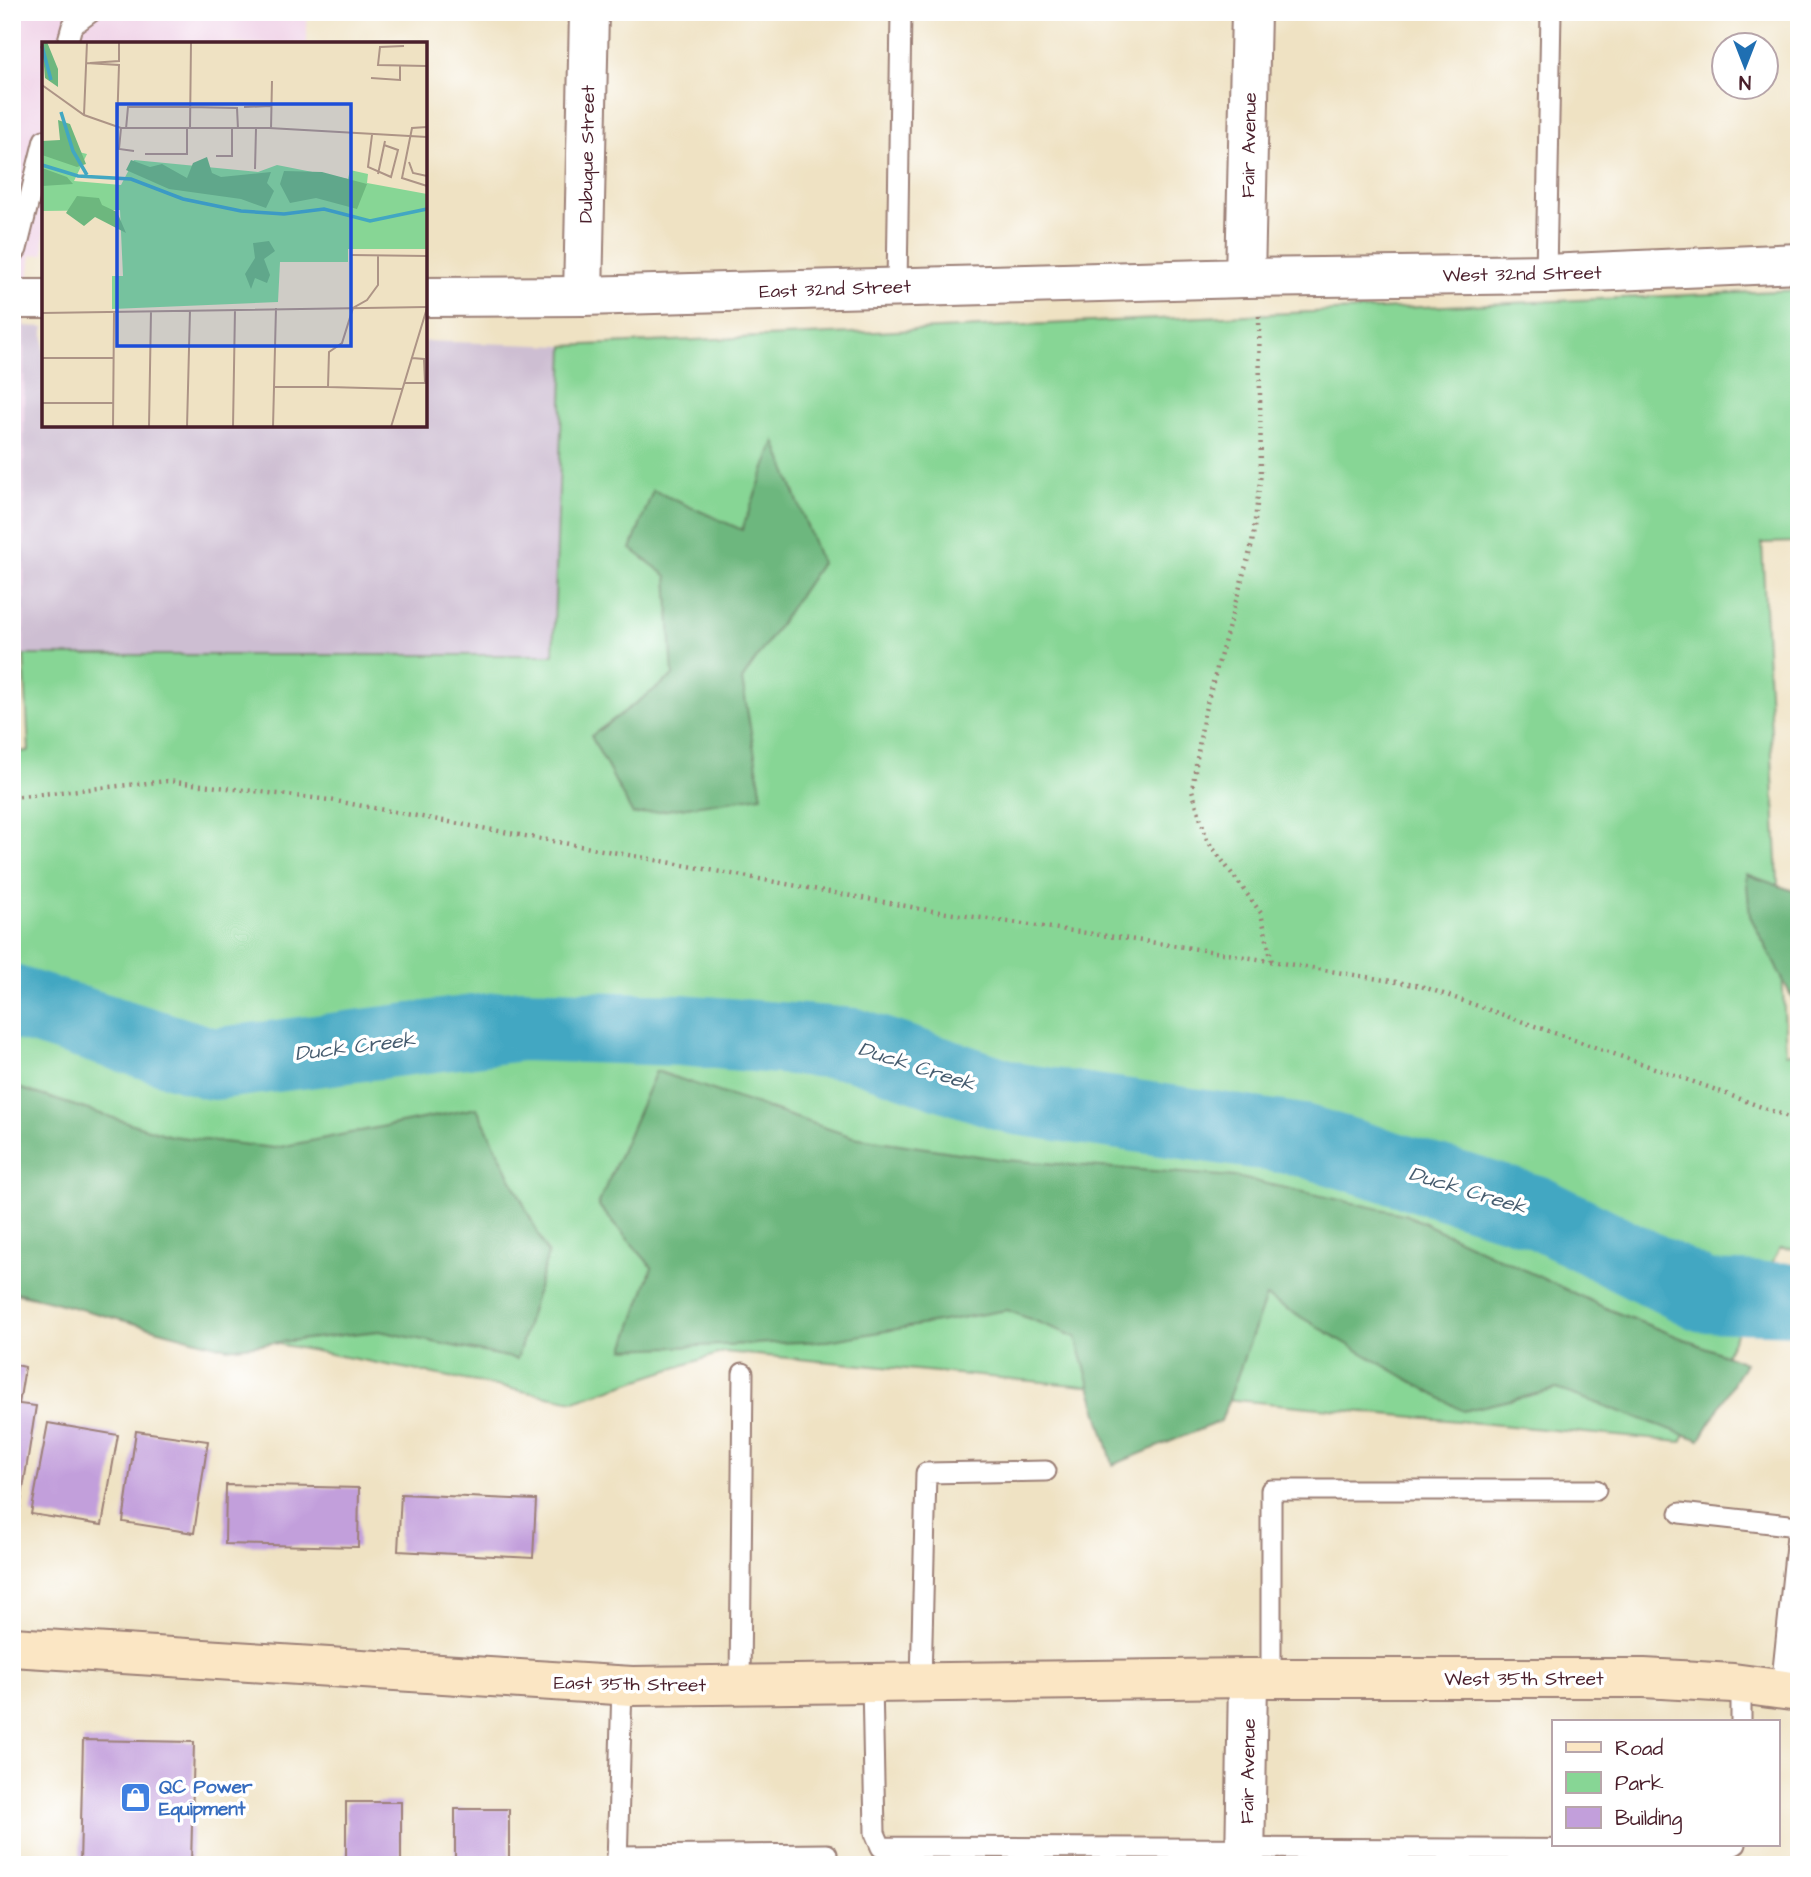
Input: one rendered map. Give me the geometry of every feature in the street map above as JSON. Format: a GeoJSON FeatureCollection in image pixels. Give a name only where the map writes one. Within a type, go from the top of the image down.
{"type":"FeatureCollection","features":[{"type":"Feature","properties":{"kind":"street","name":"Dubuque Street"},"geometry":{"type":"LineString","coordinates":[[583,296],[589,12]]}},
{"type":"Feature","properties":{"kind":"street","name":"Fair Avenue"},"geometry":{"type":"LineString","coordinates":[[1251,12],[1252,278]]}},
{"type":"Feature","properties":{"kind":"street","name":"West 32nd Street"},"geometry":{"type":"LineString","coordinates":[[1252,278],[1546,274],[1799,263]]}},
{"type":"Feature","properties":{"kind":"street","name":"East 32nd Street"},"geometry":{"type":"LineString","coordinates":[[427,297],[583,296],[1252,278]]}},
{"type":"Feature","properties":{"kind":"street"},"geometry":{"type":"LineString","coordinates":[[12,299],[42,299]]}},
{"type":"Feature","properties":{"kind":"street","name":"East 35th Street"},"geometry":{"type":"LineString","coordinates":[[12,1647],[622,1685],[1259,1678]]}},
{"type":"Feature","properties":{"kind":"street","name":"Fair Avenue"},"geometry":{"type":"LineString","coordinates":[[1245,1857],[1259,1678]]}},
{"type":"Feature","properties":{"kind":"street","name":"West 35th Street"},"geometry":{"type":"LineString","coordinates":[[1259,1678],[1644,1678],[1741,1703],[1790,1691]]}},
{"type":"Feature","properties":{"kind":"lane"},"geometry":{"type":"LineString","coordinates":[[68,42],[72,26],[91,12]]}},
{"type":"Feature","properties":{"kind":"lane"},"geometry":{"type":"LineString","coordinates":[[897,286],[901,12]]}},
{"type":"Feature","properties":{"kind":"lane"},"geometry":{"type":"LineString","coordinates":[[1546,274],[1550,12]]}},
{"type":"Feature","properties":{"kind":"lane"},"geometry":{"type":"LineString","coordinates":[[12,256],[17,249],[42,148]]}},
{"type":"Feature","properties":{"kind":"lane"},"geometry":{"type":"LineString","coordinates":[[740,1684],[743,1373]]}},
{"type":"Feature","properties":{"kind":"lane"},"geometry":{"type":"LineString","coordinates":[[921,1682],[926,1473],[1046,1471]]}},
{"type":"Feature","properties":{"kind":"lane"},"geometry":{"type":"LineString","coordinates":[[1259,1678],[1270,1490],[1596,1490]]}},
{"type":"Feature","properties":{"kind":"lane"},"geometry":{"type":"LineString","coordinates":[[1680,1513],[1798,1526],[1790,1691]]}},
{"type":"Feature","properties":{"kind":"lane"},"geometry":{"type":"LineString","coordinates":[[872,1682],[875,1833],[881,1847],[1245,1857],[1724,1850],[1732,1846]]}},
{"type":"Feature","properties":{"kind":"lane"},"geometry":{"type":"LineString","coordinates":[[622,1685],[617,1860],[827,1854]]}},
{"type":"Feature","properties":{"kind":"path"},"geometry":{"type":"LineString","coordinates":[[1252,278],[1261,473],[1252,544],[1204,714],[1192,790],[1207,840],[1261,913],[1272,962]]}},
{"type":"Feature","properties":{"kind":"path"},"geometry":{"type":"LineString","coordinates":[[12,797],[167,781],[330,800],[933,911],[1421,986],[1799,1121]]}},
{"type":"Feature","properties":{"kind":"shaded area"},"geometry":{"type":"Polygon","coordinates":[[[12,12],[307,12],[307,42],[42,42],[42,254],[31,255],[24,326],[24,655],[12,656],[12,12]]]}},
{"type":"Feature","properties":{"kind":"shaded area"},"geometry":{"type":"Polygon","coordinates":[[[24,326],[42,327],[42,427],[427,427],[427,341],[564,346],[553,655],[24,655],[24,326]]]}},
{"type":"Feature","properties":{"kind":"green space"},"geometry":{"type":"Polygon","coordinates":[[[1799,290],[1799,542],[1762,543],[1786,1053],[1799,1053],[1799,1249],[1780,1248],[1681,1442],[724,1352],[574,1401],[12,1293],[12,752],[29,751],[24,655],[553,655],[564,346],[1799,290]]]}},
{"type":"Feature","properties":{"kind":"green space"},"geometry":{"type":"Polygon","coordinates":[[[775,441],[821,563],[742,680],[762,796],[633,815],[591,736],[673,676],[667,576],[631,549],[653,490],[742,530],[775,441]]]}},
{"type":"Feature","properties":{"kind":"green space"},"geometry":{"type":"Polygon","coordinates":[[[1746,874],[1799,893],[1799,1011],[1750,916],[1746,874]]]}},
{"type":"Feature","properties":{"kind":"green space"},"geometry":{"type":"Polygon","coordinates":[[[656,1071],[853,1137],[1005,1160],[1236,1177],[1407,1215],[1610,1310],[1745,1363],[1700,1440],[1557,1389],[1463,1411],[1266,1297],[1221,1421],[1113,1465],[1076,1337],[1007,1310],[828,1341],[624,1349],[652,1267],[598,1205],[656,1071]]]}},
{"type":"Feature","properties":{"kind":"green space"},"geometry":{"type":"Polygon","coordinates":[[[12,1086],[171,1136],[275,1148],[477,1108],[548,1254],[517,1359],[379,1331],[227,1348],[12,1291],[12,1086]]]}},
{"type":"Feature","properties":{"kind":"building"},"geometry":{"type":"Polygon","coordinates":[[[12,1364],[25,1367],[19,1404],[36,1406],[14,1547],[12,1546],[12,1364]]]}},
{"type":"Feature","properties":{"kind":"building"},"geometry":{"type":"Polygon","coordinates":[[[48,1423],[118,1435],[102,1525],[31,1514],[48,1423]]]}},
{"type":"Feature","properties":{"kind":"building"},"geometry":{"type":"Polygon","coordinates":[[[136,1431],[208,1441],[194,1533],[123,1522],[136,1431]]]}},
{"type":"Feature","properties":{"kind":"building"},"geometry":{"type":"Polygon","coordinates":[[[226,1485],[359,1488],[358,1547],[225,1544],[226,1485]]]}},
{"type":"Feature","properties":{"kind":"building"},"geometry":{"type":"Polygon","coordinates":[[[401,1494],[536,1500],[533,1558],[398,1551],[401,1494]]]}},
{"type":"Feature","properties":{"kind":"building"},"geometry":{"type":"Polygon","coordinates":[[[83,1740],[194,1742],[191,1865],[80,1865],[83,1740]]]}},
{"type":"Feature","properties":{"kind":"building"},"geometry":{"type":"Polygon","coordinates":[[[346,1802],[401,1802],[401,1865],[346,1865],[346,1802]]]}},
{"type":"Feature","properties":{"kind":"building"},"geometry":{"type":"Polygon","coordinates":[[[455,1809],[509,1809],[509,1865],[455,1865],[455,1809]]]}},
{"type":"Feature","properties":{"kind":"waterway","name":"Duck Creek"},"geometry":{"type":"LineString","coordinates":[[12,1001],[213,1064],[521,1025],[680,1030],[853,1044],[1017,1099],[1302,1140],[1535,1211],[1704,1296],[1799,1299]]}},
{"type":"Feature","properties":{"kind":"place","name":"QC Power Equipment"},"geometry":{"type":"Point","coordinates":[136,1797]}}]}
